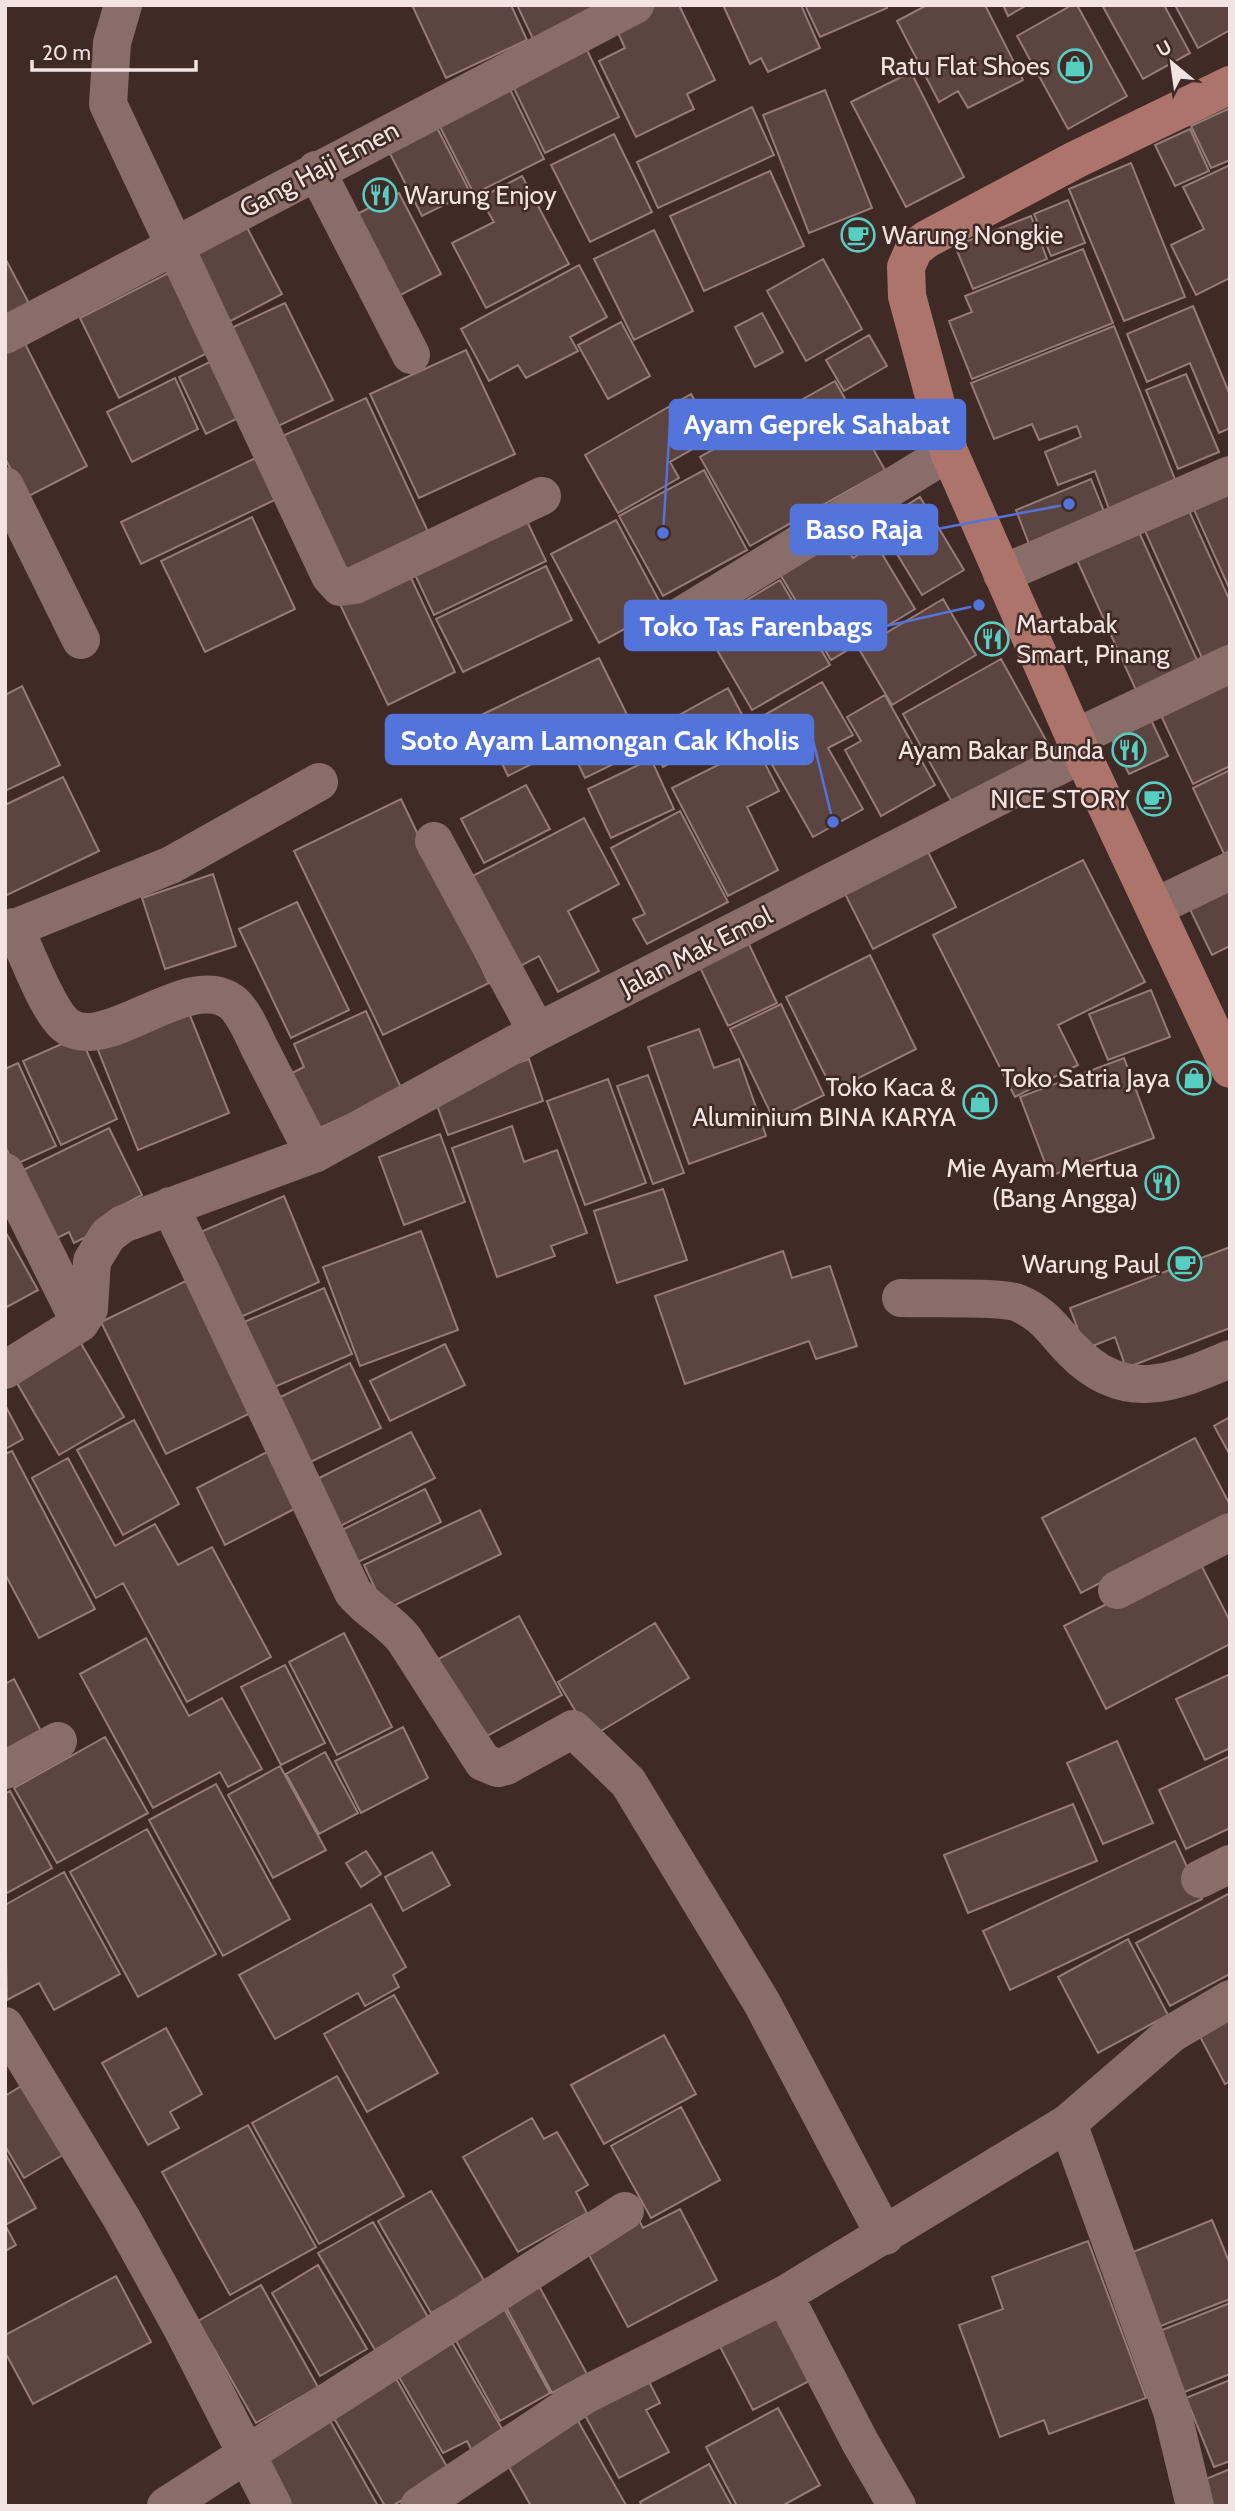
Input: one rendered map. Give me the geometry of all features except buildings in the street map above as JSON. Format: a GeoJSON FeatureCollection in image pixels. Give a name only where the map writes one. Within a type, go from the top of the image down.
{"type":"FeatureCollection","features":[{"type":"Feature","properties":{"kind":"main road"},"geometry":{"type":"LineString","coordinates":[[1230,85],[1075,160],[927,240],[914,249],[906,267],[907,296],[950,452],[1079,746],[1230,1069]]}},
{"type":"Feature","properties":{"kind":"street"},"geometry":{"type":"LineString","coordinates":[[123,5],[112,43],[108,104],[330,576],[340,587],[355,585],[542,496]]}},
{"type":"Feature","properties":{"kind":"street","name":"Gang Haji Emen"},"geometry":{"type":"LineString","coordinates":[[5,335],[635,5]]}},
{"type":"Feature","properties":{"kind":"street"},"geometry":{"type":"LineString","coordinates":[[316,170],[411,355]]}},
{"type":"Feature","properties":{"kind":"street"},"geometry":{"type":"LineString","coordinates":[[681,616],[950,452]]}},
{"type":"Feature","properties":{"kind":"street"},"geometry":{"type":"LineString","coordinates":[[1002,574],[1230,475]]}},
{"type":"Feature","properties":{"kind":"street"},"geometry":{"type":"LineString","coordinates":[[5,486],[81,640]]}},
{"type":"Feature","properties":{"kind":"street","name":"Jalan Mak Emol"},"geometry":{"type":"LineString","coordinates":[[80,1323],[89,1309],[92,1261],[99,1246],[123,1224],[314,1154],[537,1032],[1230,664]]}},
{"type":"Feature","properties":{"kind":"street"},"geometry":{"type":"LineString","coordinates":[[314,1154],[248,1025],[232,1003],[208,996],[181,999],[98,1033],[76,1032],[59,1019],[10,929],[171,865],[319,782]]}},
{"type":"Feature","properties":{"kind":"street"},"geometry":{"type":"LineString","coordinates":[[434,841],[537,1032]]}},
{"type":"Feature","properties":{"kind":"street"},"geometry":{"type":"LineString","coordinates":[[1155,907],[1230,871]]}},
{"type":"Feature","properties":{"kind":"street"},"geometry":{"type":"LineString","coordinates":[[5,1172],[80,1323],[5,1370]]}},
{"type":"Feature","properties":{"kind":"street"},"geometry":{"type":"LineString","coordinates":[[170,1206],[353,1592],[366,1606],[393,1624],[483,1762],[498,1768],[506,1766],[573,1729],[628,1782],[762,2003],[885,2236]]}},
{"type":"Feature","properties":{"kind":"street"},"geometry":{"type":"LineString","coordinates":[[901,1298],[1016,1302],[1045,1317],[1073,1351],[1111,1380],[1146,1385],[1177,1381],[1230,1359]]}},
{"type":"Feature","properties":{"kind":"street"},"geometry":{"type":"LineString","coordinates":[[1117,1590],[1230,1532]]}},
{"type":"Feature","properties":{"kind":"street"},"geometry":{"type":"LineString","coordinates":[[5,1770],[58,1741]]}},
{"type":"Feature","properties":{"kind":"street"},"geometry":{"type":"LineString","coordinates":[[419,2506],[585,2395],[784,2295],[1068,2123],[1171,2034],[1230,1999]]}},
{"type":"Feature","properties":{"kind":"street"},"geometry":{"type":"LineString","coordinates":[[5,2025],[122,2219],[182,2328],[272,2506]]}},
{"type":"Feature","properties":{"kind":"street"},"geometry":{"type":"LineString","coordinates":[[1068,2123],[1172,2411],[1195,2506]]}},
{"type":"Feature","properties":{"kind":"street"},"geometry":{"type":"LineString","coordinates":[[166,2506],[625,2211]]}},
{"type":"Feature","properties":{"kind":"street"},"geometry":{"type":"LineString","coordinates":[[784,2295],[860,2442],[897,2506]]}},
{"type":"Feature","properties":{"kind":"place","name":"Ratu Flat Shoes"},"geometry":{"type":"Point","coordinates":[1075,66]}},
{"type":"Feature","properties":{"kind":"place","name":"Warung Enjoy"},"geometry":{"type":"Point","coordinates":[380,195]}},
{"type":"Feature","properties":{"kind":"place","name":"Warung Nongkie"},"geometry":{"type":"Point","coordinates":[858,235]}},
{"type":"Feature","properties":{"kind":"place","name":"Baso Raja"},"geometry":{"type":"Point","coordinates":[1069,504]}},
{"type":"Feature","properties":{"kind":"place","name":"Ayam Geprek Sahabat"},"geometry":{"type":"Point","coordinates":[663,533]}},
{"type":"Feature","properties":{"kind":"place","name":"Toko Tas Farenbags"},"geometry":{"type":"Point","coordinates":[979,605]}},
{"type":"Feature","properties":{"kind":"place","name":"Martabak Smart, Pinang"},"geometry":{"type":"Point","coordinates":[992,639]}},
{"type":"Feature","properties":{"kind":"place","name":"Ayam Bakar Bunda"},"geometry":{"type":"Point","coordinates":[1129,750]}},
{"type":"Feature","properties":{"kind":"place","name":"NICE STORY"},"geometry":{"type":"Point","coordinates":[1154,799]}},
{"type":"Feature","properties":{"kind":"place","name":"Soto Ayam Lamongan Cak Kholis"},"geometry":{"type":"Point","coordinates":[833,822]}},
{"type":"Feature","properties":{"kind":"place","name":"Toko Satria Jaya"},"geometry":{"type":"Point","coordinates":[1194,1078]}},
{"type":"Feature","properties":{"kind":"place","name":"Toko Kaca & Aluminium BINA KARYA"},"geometry":{"type":"Point","coordinates":[980,1102]}},
{"type":"Feature","properties":{"kind":"place","name":"Mie Ayam Mertua (Bang Angga)"},"geometry":{"type":"Point","coordinates":[1162,1183]}},
{"type":"Feature","properties":{"kind":"place","name":"Warung Paul"},"geometry":{"type":"Point","coordinates":[1185,1264]}}]}
